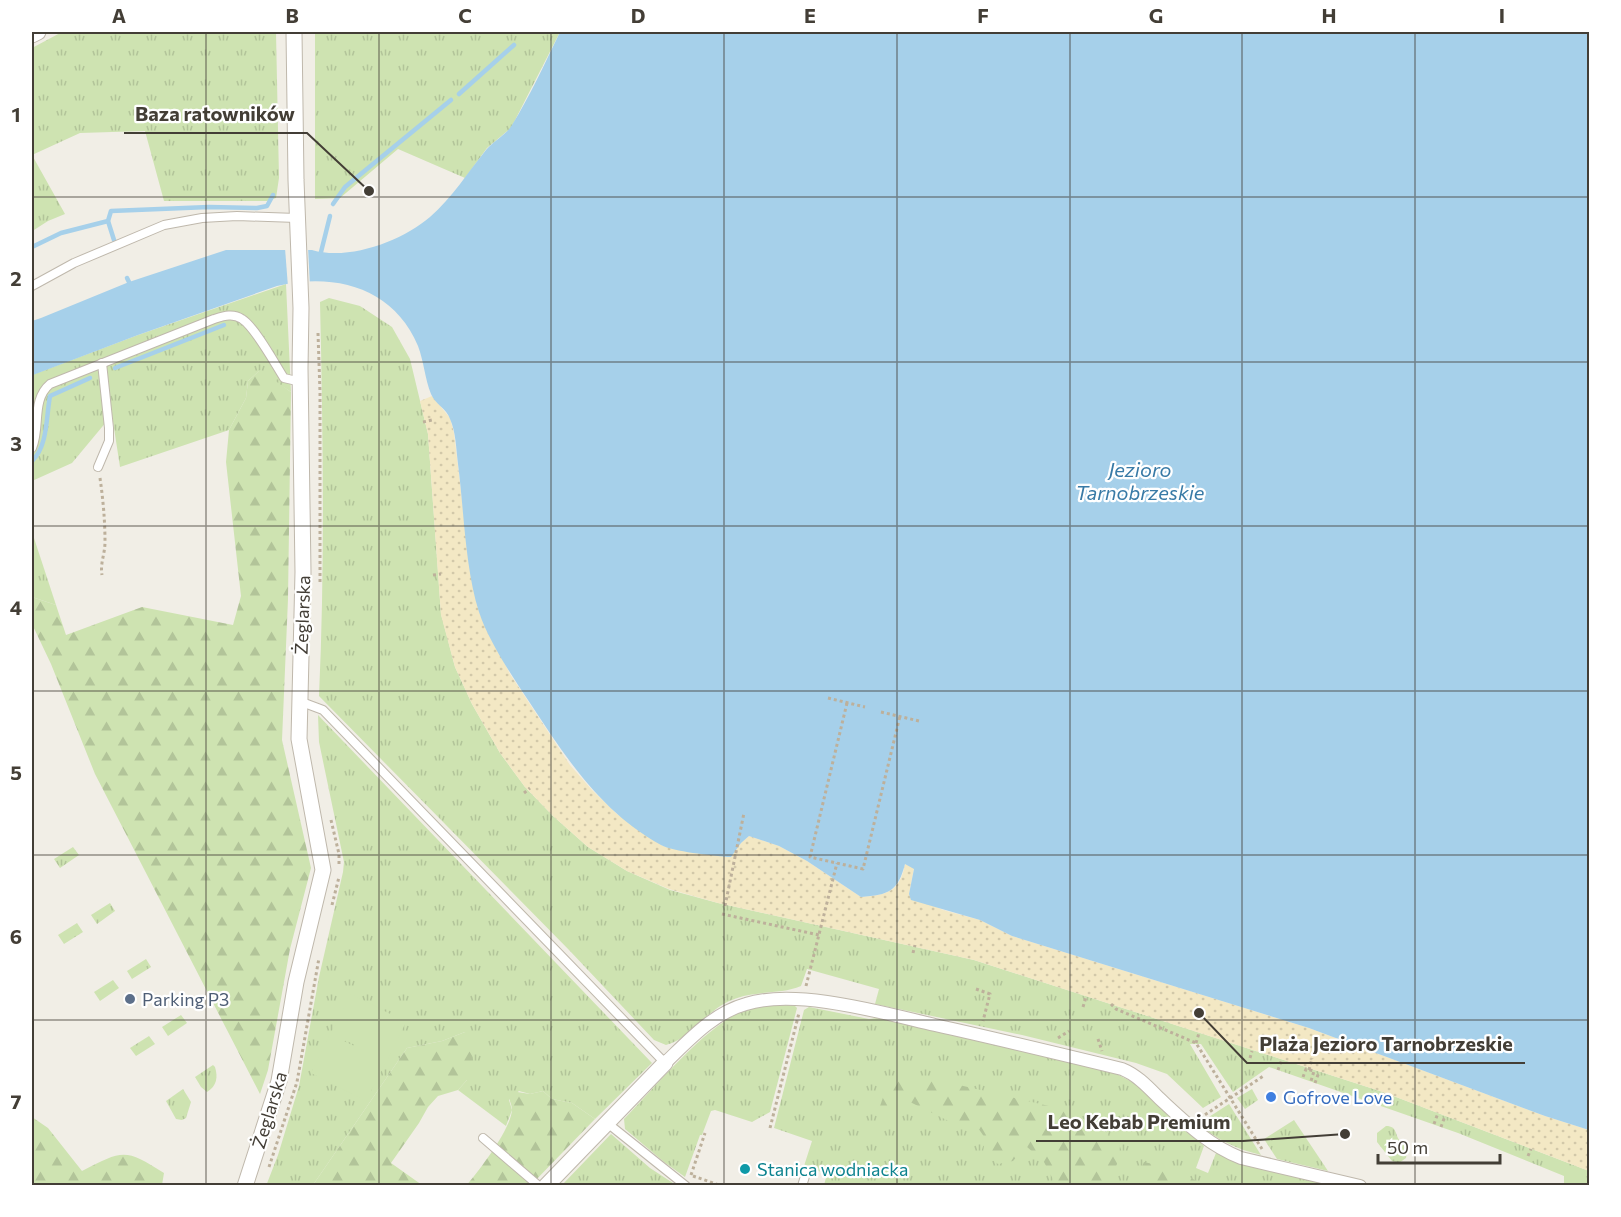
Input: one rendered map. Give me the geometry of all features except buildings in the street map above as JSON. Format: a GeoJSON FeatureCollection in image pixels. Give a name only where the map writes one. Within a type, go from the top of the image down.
{"type":"FeatureCollection","features":[{"type":"Feature","properties":{"kind":"street"},"geometry":{"type":"LineString","coordinates":[[32,35],[38,32]]}},
{"type":"Feature","properties":{"kind":"street","name":"Żeglarska"},"geometry":{"type":"LineString","coordinates":[[245,1185],[279,1081],[297,982],[323,870],[298,739],[303,573],[301,303],[297,218],[294,32]]}},
{"type":"Feature","properties":{"kind":"street"},"geometry":{"type":"LineString","coordinates":[[546,1185],[606,1122],[707,1024],[722,1014],[745,1004],[767,999],[826,1002],[877,1012],[1130,1072],[1205,1140],[1226,1153],[1272,1166],[1360,1185]]}},
{"type":"Feature","properties":{"kind":"lane"},"geometry":{"type":"LineString","coordinates":[[32,286],[74,263],[165,225],[202,218],[237,216],[297,218]]}},
{"type":"Feature","properties":{"kind":"lane"},"geometry":{"type":"LineString","coordinates":[[32,448],[38,403],[44,390],[57,381],[214,319],[230,315],[242,319],[251,328],[284,378],[301,382]]}},
{"type":"Feature","properties":{"kind":"lane"},"geometry":{"type":"LineString","coordinates":[[98,467],[109,441],[102,363]]}},
{"type":"Feature","properties":{"kind":"lane"},"geometry":{"type":"LineString","coordinates":[[299,701],[323,710],[666,1063]]}},
{"type":"Feature","properties":{"kind":"lane"},"geometry":{"type":"LineString","coordinates":[[606,1122],[686,1185]]}},
{"type":"Feature","properties":{"kind":"lane"},"geometry":{"type":"LineString","coordinates":[[483,1138],[539,1185]]}},
{"type":"Feature","properties":{"kind":"lane"},"geometry":{"type":"LineString","coordinates":[[802,1185],[806,1173]]}},
{"type":"Feature","properties":{"kind":"path"},"geometry":{"type":"LineString","coordinates":[[423,422],[432,420]]}},
{"type":"Feature","properties":{"kind":"path"},"geometry":{"type":"LineString","coordinates":[[98,467],[104,514],[105,545],[101,562],[102,575]]}},
{"type":"Feature","properties":{"kind":"path"},"geometry":{"type":"LineString","coordinates":[[433,575],[441,574]]}},
{"type":"Feature","properties":{"kind":"path"},"geometry":{"type":"LineString","coordinates":[[828,698],[865,707]]}},
{"type":"Feature","properties":{"kind":"path"},"geometry":{"type":"LineString","coordinates":[[847,703],[810,857],[863,869],[900,716]]}},
{"type":"Feature","properties":{"kind":"path"},"geometry":{"type":"LineString","coordinates":[[881,712],[920,721]]}},
{"type":"Feature","properties":{"kind":"path"},"geometry":{"type":"LineString","coordinates":[[524,793],[530,788]]}},
{"type":"Feature","properties":{"kind":"path"},"geometry":{"type":"LineString","coordinates":[[725,906],[744,813]]}},
{"type":"Feature","properties":{"kind":"path"},"geometry":{"type":"LineString","coordinates":[[770,1128],[837,863]]}},
{"type":"Feature","properties":{"kind":"path"},"geometry":{"type":"LineString","coordinates":[[722,914],[819,935]]}},
{"type":"Feature","properties":{"kind":"path"},"geometry":{"type":"LineString","coordinates":[[913,953],[915,945]]}},
{"type":"Feature","properties":{"kind":"path"},"geometry":{"type":"LineString","coordinates":[[976,989],[990,993],[979,1035]]}},
{"type":"Feature","properties":{"kind":"path"},"geometry":{"type":"LineString","coordinates":[[1083,1007],[1086,997]]}},
{"type":"Feature","properties":{"kind":"path"},"geometry":{"type":"LineString","coordinates":[[1111,1004],[1116,1009],[1196,1043],[1272,1166]]}},
{"type":"Feature","properties":{"kind":"path"},"geometry":{"type":"LineString","coordinates":[[1196,1043],[1199,1033]]}},
{"type":"Feature","properties":{"kind":"path"},"geometry":{"type":"LineString","coordinates":[[1250,1058],[1252,1051]]}},
{"type":"Feature","properties":{"kind":"path"},"geometry":{"type":"LineString","coordinates":[[1303,1077],[1312,1058]]}},
{"type":"Feature","properties":{"kind":"path"},"geometry":{"type":"LineString","coordinates":[[1278,1070],[1282,1059]]}},
{"type":"Feature","properties":{"kind":"path"},"geometry":{"type":"LineString","coordinates":[[1308,1070],[1314,1071],[1313,1082],[1319,1072]]}},
{"type":"Feature","properties":{"kind":"path"},"geometry":{"type":"LineString","coordinates":[[1189,1125],[1265,1075]]}},
{"type":"Feature","properties":{"kind":"path"},"geometry":{"type":"LineString","coordinates":[[1381,1101],[1384,1093]]}},
{"type":"Feature","properties":{"kind":"path"},"geometry":{"type":"LineString","coordinates":[[1434,1124],[1438,1113]]}},
{"type":"Feature","properties":{"kind":"path"},"geometry":{"type":"LineString","coordinates":[[1441,1127],[1445,1116]]}},
{"type":"Feature","properties":{"kind":"path"},"geometry":{"type":"LineString","coordinates":[[705,1133],[691,1175],[722,1185]]}},
{"type":"Feature","properties":{"kind":"path"},"geometry":{"type":"LineString","coordinates":[[1528,1156],[1531,1149]]}},
{"type":"Feature","properties":{"kind":"green space"},"geometry":{"type":"Polygon","coordinates":[[[62,32],[276,32],[279,178],[276,198],[267,201],[164,201],[145,131],[80,133],[32,155],[32,48],[62,32]]]}},
{"type":"Feature","properties":{"kind":"green space"},"geometry":{"type":"Polygon","coordinates":[[[315,32],[560,32],[511,128],[487,148],[465,178],[398,149],[340,198],[315,199],[315,32]]]}},
{"type":"Feature","properties":{"kind":"green space"},"geometry":{"type":"Polygon","coordinates":[[[32,155],[65,214],[34,230],[32,228],[32,155]]]}},
{"type":"Feature","properties":{"kind":"green space"},"geometry":{"type":"Polygon","coordinates":[[[286,284],[291,392],[259,371],[248,381],[246,398],[229,430],[120,467],[112,415],[72,463],[32,481],[32,375],[138,335],[286,284]]]}},
{"type":"Feature","properties":{"kind":"green space"},"geometry":{"type":"Polygon","coordinates":[[[329,298],[360,306],[392,327],[410,359],[428,434],[441,614],[455,667],[472,704],[500,753],[525,787],[588,847],[627,871],[670,890],[718,903],[974,960],[1383,1092],[1589,1171],[1589,1185],[1564,1185],[1564,1176],[1458,1133],[1269,1067],[1233,1092],[1201,1044],[1190,1044],[1221,1097],[1203,1108],[1167,1074],[1136,1063],[1022,1035],[875,1004],[879,989],[807,969],[801,986],[784,991],[740,997],[714,1010],[675,1041],[666,1045],[654,1040],[570,951],[319,696],[323,499],[320,302],[329,298]]]}},
{"type":"Feature","properties":{"kind":"green space"},"geometry":{"type":"Polygon","coordinates":[[[260,370],[291,392],[288,599],[282,740],[311,868],[290,949],[268,1070],[260,1094],[95,774],[51,664],[32,624],[32,597],[56,605],[66,635],[142,607],[233,625],[241,596],[226,462],[229,430],[246,398],[248,381],[260,370]]]}},
{"type":"Feature","properties":{"kind":"green space"},"geometry":{"type":"Polygon","coordinates":[[[32,532],[56,605],[32,597],[32,532]]]}},
{"type":"Feature","properties":{"kind":"green space"},"geometry":{"type":"Polygon","coordinates":[[[318,715],[652,1063],[595,1119],[572,1103],[552,1099],[543,1091],[530,1094],[519,1091],[509,1100],[512,1110],[506,1126],[458,1090],[467,1080],[465,1032],[442,1041],[407,1048],[313,1185],[266,1186],[299,1086],[319,977],[343,872],[344,862],[319,742],[318,715]]]}},
{"type":"Feature","properties":{"kind":"green space"},"geometry":{"type":"Polygon","coordinates":[[[73,847],[79,855],[60,868],[54,859],[73,847]]]}},
{"type":"Feature","properties":{"kind":"green space"},"geometry":{"type":"Polygon","coordinates":[[[110,903],[115,911],[97,924],[91,915],[110,903]]]}},
{"type":"Feature","properties":{"kind":"green space"},"geometry":{"type":"Polygon","coordinates":[[[77,923],[83,932],[64,944],[58,935],[77,923]]]}},
{"type":"Feature","properties":{"kind":"green space"},"geometry":{"type":"Polygon","coordinates":[[[146,959],[151,967],[132,979],[127,971],[146,959]]]}},
{"type":"Feature","properties":{"kind":"green space"},"geometry":{"type":"Polygon","coordinates":[[[113,980],[119,988],[100,1001],[94,992],[113,980]]]}},
{"type":"Feature","properties":{"kind":"green space"},"geometry":{"type":"Polygon","coordinates":[[[351,994],[406,1022],[387,1061],[331,1033],[351,994]]]}},
{"type":"Feature","properties":{"kind":"green space"},"geometry":{"type":"Polygon","coordinates":[[[788,1005],[797,1008],[770,1112],[752,1122],[715,1110],[711,1111],[685,1177],[625,1129],[624,1119],[684,1056],[718,1026],[751,1008],[788,1005]]]}},
{"type":"Feature","properties":{"kind":"green space"},"geometry":{"type":"Polygon","coordinates":[[[809,1007],[869,1019],[877,1018],[1113,1072],[1134,1083],[1204,1146],[1196,1168],[1208,1173],[1216,1153],[1239,1163],[1332,1185],[824,1185],[827,1174],[804,1166],[812,1141],[774,1128],[804,1010],[809,1007]]]}},
{"type":"Feature","properties":{"kind":"green space"},"geometry":{"type":"Polygon","coordinates":[[[181,1015],[187,1023],[168,1036],[162,1027],[181,1015]]]}},
{"type":"Feature","properties":{"kind":"green space"},"geometry":{"type":"Polygon","coordinates":[[[465,1032],[474,1042],[472,1066],[467,1080],[458,1090],[438,1096],[428,1107],[391,1163],[422,1185],[313,1185],[407,1048],[442,1041],[465,1032]]]}},
{"type":"Feature","properties":{"kind":"green space"},"geometry":{"type":"Polygon","coordinates":[[[330,1034],[386,1062],[366,1101],[311,1073],[330,1034]]]}},
{"type":"Feature","properties":{"kind":"green space"},"geometry":{"type":"Polygon","coordinates":[[[149,1036],[155,1044],[136,1056],[130,1048],[149,1036]]]}},
{"type":"Feature","properties":{"kind":"green space"},"geometry":{"type":"Polygon","coordinates":[[[213,1065],[216,1071],[216,1081],[207,1092],[195,1077],[213,1065]]]}},
{"type":"Feature","properties":{"kind":"green space"},"geometry":{"type":"Polygon","coordinates":[[[906,1076],[942,1081],[1070,1111],[1106,1132],[1120,1146],[1117,1164],[1113,1172],[1099,1182],[1081,1186],[1063,1185],[1055,1183],[1044,1162],[1026,1146],[1013,1161],[998,1164],[983,1153],[985,1138],[976,1125],[965,1129],[910,1102],[897,1112],[892,1121],[882,1118],[879,1109],[889,1080],[906,1076]]]}},
{"type":"Feature","properties":{"kind":"green space"},"geometry":{"type":"Polygon","coordinates":[[[183,1089],[191,1102],[186,1118],[182,1120],[176,1119],[166,1101],[183,1089]]]}},
{"type":"Feature","properties":{"kind":"green space"},"geometry":{"type":"Polygon","coordinates":[[[1252,1089],[1258,1100],[1245,1109],[1237,1098],[1252,1089]]]}},
{"type":"Feature","properties":{"kind":"green space"},"geometry":{"type":"Polygon","coordinates":[[[511,1091],[530,1094],[543,1091],[552,1099],[572,1103],[595,1119],[531,1185],[466,1186],[494,1149],[511,1117],[511,1091]]]}},
{"type":"Feature","properties":{"kind":"green space"},"geometry":{"type":"Polygon","coordinates":[[[1229,1104],[1261,1155],[1228,1143],[1198,1124],[1229,1104]]]}},
{"type":"Feature","properties":{"kind":"green space"},"geometry":{"type":"Polygon","coordinates":[[[32,1117],[48,1128],[82,1171],[116,1156],[132,1156],[164,1173],[162,1185],[32,1185],[32,1117]]]}},
{"type":"Feature","properties":{"kind":"green space"},"geometry":{"type":"Polygon","coordinates":[[[1294,1120],[1328,1171],[1277,1159],[1264,1139],[1294,1120]]]}},
{"type":"Feature","properties":{"kind":"green space"},"geometry":{"type":"Polygon","coordinates":[[[1386,1126],[1394,1129],[1401,1142],[1408,1148],[1406,1158],[1399,1163],[1392,1161],[1377,1142],[1377,1133],[1386,1126]]]}},
{"type":"Feature","properties":{"kind":"green space"},"geometry":{"type":"Polygon","coordinates":[[[611,1134],[650,1168],[676,1185],[562,1185],[611,1134]]]}},
{"type":"Feature","properties":{"kind":"green space"},"geometry":{"type":"Polygon","coordinates":[[[1144,1162],[1166,1167],[1206,1185],[1134,1185],[1144,1162]]]}},
{"type":"Feature","properties":{"kind":"sand"},"geometry":{"type":"Polygon","coordinates":[[[432,396],[450,418],[454,433],[469,558],[480,614],[510,674],[570,765],[592,790],[617,814],[663,846],[731,857],[749,836],[779,846],[807,861],[861,897],[878,895],[891,890],[900,881],[905,864],[914,868],[909,894],[943,910],[980,920],[1012,936],[1309,1028],[1545,1116],[1589,1130],[1589,1171],[1383,1092],[974,960],[718,903],[669,889],[627,871],[588,847],[525,787],[500,753],[472,704],[455,667],[441,615],[428,434],[420,401],[432,396]]]}},
{"type":"Feature","properties":{"kind":"water","name":"Jezioro Tarnobrzeskie"},"geometry":{"type":"Polygon","coordinates":[[[560,32],[1589,32],[1589,1130],[1545,1116],[1309,1028],[1012,936],[980,920],[911,900],[909,894],[914,869],[905,864],[899,880],[891,890],[879,895],[861,897],[807,861],[779,846],[749,836],[731,857],[727,857],[675,850],[661,845],[640,832],[603,800],[571,763],[516,682],[489,635],[474,595],[452,424],[446,412],[431,394],[418,346],[407,326],[394,310],[378,298],[360,289],[320,281],[277,286],[33,375],[32,381],[32,321],[129,282],[226,250],[312,250],[327,253],[358,251],[390,241],[418,226],[446,202],[486,150],[509,129],[519,114],[560,32]]]}},
{"type":"Feature","properties":{"kind":"pier"},"geometry":{"type":"Polygon","coordinates":[[[308,247],[310,286],[288,287],[285,248],[308,247]]]}},
{"type":"Feature","properties":{"kind":"waterway"},"geometry":{"type":"LineString","coordinates":[[459,94],[514,45]]}},
{"type":"Feature","properties":{"kind":"waterway"},"geometry":{"type":"LineString","coordinates":[[333,204],[345,187],[451,100]]}},
{"type":"Feature","properties":{"kind":"waterway"},"geometry":{"type":"LineString","coordinates":[[114,240],[108,221],[111,211],[209,207],[257,208],[267,206],[273,195]]}},
{"type":"Feature","properties":{"kind":"waterway"},"geometry":{"type":"LineString","coordinates":[[321,252],[330,216]]}},
{"type":"Feature","properties":{"kind":"waterway"},"geometry":{"type":"LineString","coordinates":[[32,247],[61,233],[108,221]]}},
{"type":"Feature","properties":{"kind":"waterway"},"geometry":{"type":"LineString","coordinates":[[127,278],[129,282]]}},
{"type":"Feature","properties":{"kind":"waterway"},"geometry":{"type":"LineString","coordinates":[[115,368],[224,325]]}},
{"type":"Feature","properties":{"kind":"waterway"},"geometry":{"type":"LineString","coordinates":[[32,461],[44,439],[50,396],[90,378]]}},
{"type":"Feature","properties":{"kind":"place","name":"Baza ratowników"},"geometry":{"type":"Point","coordinates":[369,191]}},
{"type":"Feature","properties":{"kind":"place","name":"Parking P3"},"geometry":{"type":"Point","coordinates":[130,999]}},
{"type":"Feature","properties":{"kind":"place","name":"Plaża Jezioro Tarnobrzeskie"},"geometry":{"type":"Point","coordinates":[1199,1013]}},
{"type":"Feature","properties":{"kind":"place","name":"Gofrove Love"},"geometry":{"type":"Point","coordinates":[1271,1097]}},
{"type":"Feature","properties":{"kind":"place","name":"Leo Kebab Premium"},"geometry":{"type":"Point","coordinates":[1345,1134]}},
{"type":"Feature","properties":{"kind":"place","name":"Stanica wodniacka"},"geometry":{"type":"Point","coordinates":[745,1169]}}]}
